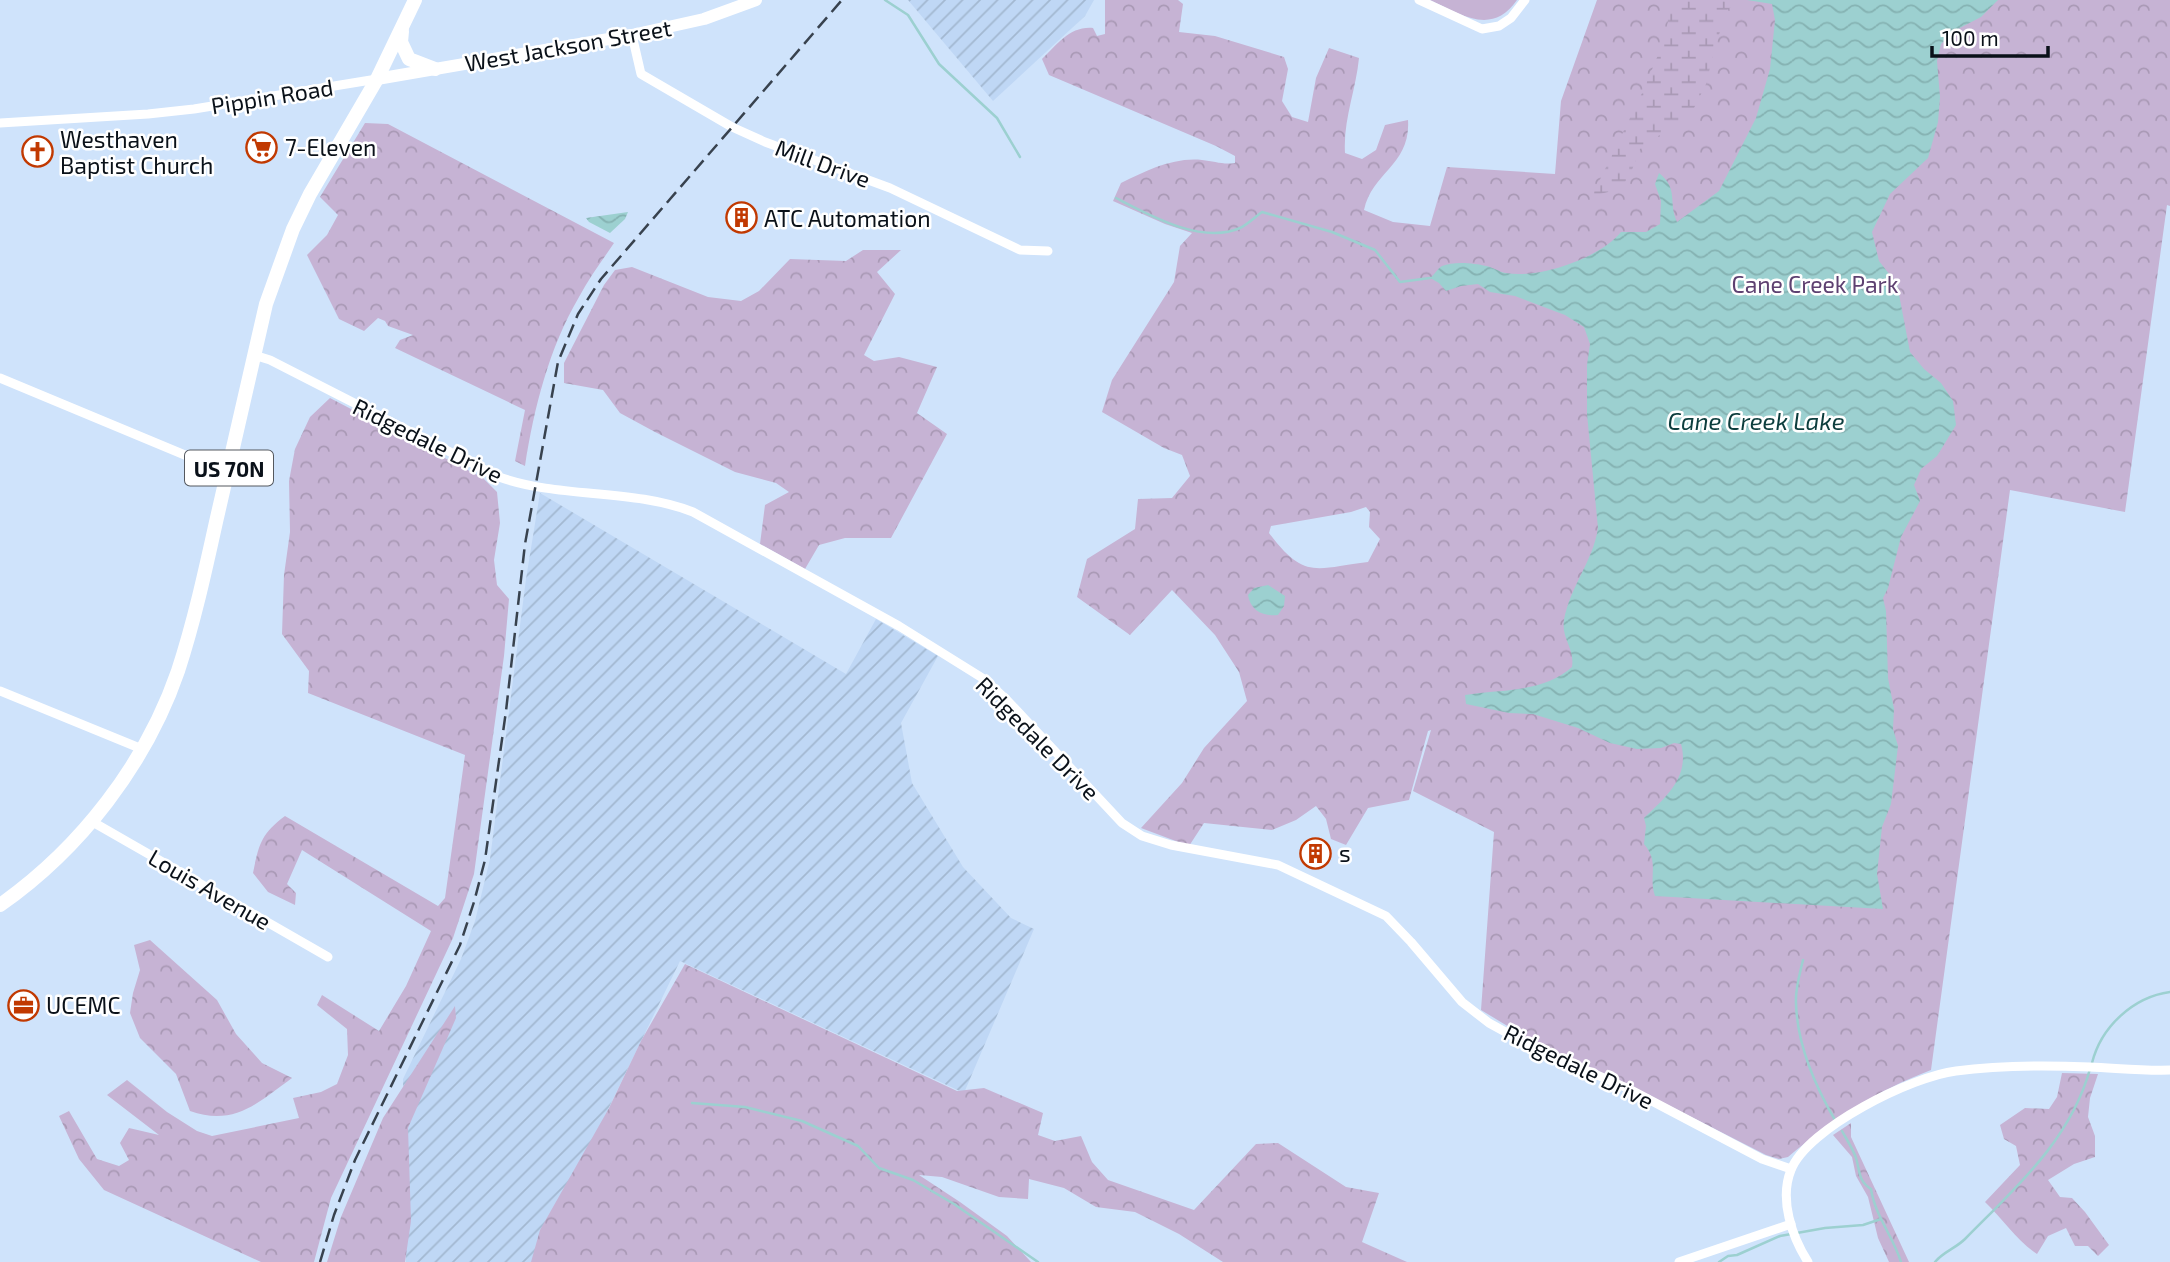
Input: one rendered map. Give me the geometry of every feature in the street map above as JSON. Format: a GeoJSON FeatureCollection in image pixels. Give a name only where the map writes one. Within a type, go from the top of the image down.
{"type":"FeatureCollection","features":[{"type":"Feature","properties":{"kind":"main road","name":"US 70N"},"geometry":{"type":"LineString","coordinates":[[0,905],[53,861],[114,793],[142,749],[165,704],[181,661],[202,587],[266,304],[293,229],[310,194],[377,79],[415,0]]}},
{"type":"Feature","properties":{"kind":"main road"},"geometry":{"type":"LineString","coordinates":[[403,24],[401,42],[409,59],[435,69]]}},
{"type":"Feature","properties":{"kind":"street","name":"West Jackson Street"},"geometry":{"type":"LineString","coordinates":[[377,79],[632,35],[704,19],[756,0]]}},
{"type":"Feature","properties":{"kind":"street"},"geometry":{"type":"LineString","coordinates":[[1419,0],[1482,29],[1499,26],[1511,18],[1525,0]]}},
{"type":"Feature","properties":{"kind":"street","name":"Mill Drive"},"geometry":{"type":"LineString","coordinates":[[632,35],[641,74],[732,127],[890,188],[1020,250],[1048,251]]}},
{"type":"Feature","properties":{"kind":"street","name":"Pippin Road"},"geometry":{"type":"LineString","coordinates":[[0,123],[194,109],[377,79]]}},
{"type":"Feature","properties":{"kind":"street","name":"Ridgedale Drive"},"geometry":{"type":"LineString","coordinates":[[254,355],[270,360],[499,477],[536,487],[659,502],[693,512],[899,626],[984,680],[1006,699],[1122,823],[1142,836],[1194,850],[1278,865],[1386,916],[1462,1002],[1489,1023],[1531,1046],[1629,1089],[1762,1159],[1791,1169]]}},
{"type":"Feature","properties":{"kind":"street"},"geometry":{"type":"LineString","coordinates":[[0,378],[228,473]]}},
{"type":"Feature","properties":{"kind":"street"},"geometry":{"type":"LineString","coordinates":[[0,691],[142,749]]}},
{"type":"Feature","properties":{"kind":"street","name":"Louis Avenue"},"geometry":{"type":"LineString","coordinates":[[91,821],[328,957]]}},
{"type":"Feature","properties":{"kind":"street"},"geometry":{"type":"LineString","coordinates":[[1808,1262],[1791,1224],[1787,1201],[1791,1169],[1805,1150],[1859,1109],[1909,1083],[1953,1071],[2061,1066],[2170,1070]]}},
{"type":"Feature","properties":{"kind":"street"},"geometry":{"type":"LineString","coordinates":[[1679,1262],[1791,1224]]}},
{"type":"Feature","properties":{"kind":"shaded area"},"geometry":{"type":"Polygon","coordinates":[[[908,0],[1094,0],[1085,16],[993,101],[908,0]]]}},
{"type":"Feature","properties":{"kind":"shaded area"},"geometry":{"type":"Polygon","coordinates":[[[540,493],[846,674],[876,619],[938,656],[901,723],[912,783],[963,867],[1011,918],[1034,929],[964,1093],[680,961],[534,1262],[406,1262],[403,1079],[461,959],[475,921],[490,859],[526,579],[540,493]]]}},
{"type":"Feature","properties":{"kind":"green space","name":"Cane Creek Park"},"geometry":{"type":"Polygon","coordinates":[[[1105,0],[1178,0],[1183,4],[1179,32],[1215,36],[1284,57],[1288,69],[1282,101],[1292,117],[1308,122],[1316,78],[1329,48],[1359,58],[1346,129],[1345,153],[1362,159],[1376,150],[1385,125],[1408,120],[1404,148],[1375,186],[1364,210],[1393,222],[1430,226],[1447,167],[1555,174],[1561,101],[1597,0],[2170,0],[2170,206],[2167,205],[2125,512],[2010,490],[1931,1070],[1873,1097],[1822,1130],[1788,1157],[1779,1159],[1766,1155],[1615,1078],[1544,1048],[1481,1010],[1494,832],[1413,791],[1431,730],[1428,731],[1409,800],[1368,808],[1346,845],[1331,839],[1326,819],[1316,806],[1296,820],[1272,830],[1204,823],[1189,846],[1141,828],[1182,783],[1204,748],[1247,701],[1239,672],[1215,635],[1172,590],[1130,635],[1077,597],[1087,559],[1135,529],[1138,499],[1172,498],[1190,476],[1182,455],[1164,448],[1102,412],[1112,380],[1174,282],[1180,246],[1192,233],[1113,201],[1121,183],[1160,166],[1191,160],[1235,163],[1235,156],[1049,75],[1042,59],[1065,37],[1085,28],[1093,28],[1097,36],[1105,34],[1105,0]],[[1366,507],[1271,526],[1269,533],[1292,559],[1312,568],[1368,562],[1380,539],[1369,527],[1370,512],[1366,507]]]}},
{"type":"Feature","properties":{"kind":"green space"},"geometry":{"type":"Polygon","coordinates":[[[1430,0],[1517,0],[1507,11],[1487,20],[1465,16],[1430,0]]]}},
{"type":"Feature","properties":{"kind":"green space"},"geometry":{"type":"Polygon","coordinates":[[[1665,0],[1741,0],[1727,10],[1706,84],[1692,112],[1640,149],[1630,175],[1620,189],[1592,196],[1644,89],[1665,38],[1668,21],[1665,0]]]}},
{"type":"Feature","properties":{"kind":"green space"},"geometry":{"type":"Polygon","coordinates":[[[365,123],[388,124],[614,243],[583,290],[559,337],[538,400],[525,466],[515,461],[525,410],[395,348],[400,340],[413,335],[388,326],[385,321],[378,318],[364,331],[339,319],[307,255],[327,235],[338,215],[320,197],[365,123]]]}},
{"type":"Feature","properties":{"kind":"green space"},"geometry":{"type":"Polygon","coordinates":[[[863,250],[901,250],[877,272],[895,294],[864,355],[874,361],[899,357],[937,367],[917,413],[947,434],[891,538],[845,538],[819,545],[805,569],[760,544],[765,505],[789,492],[776,483],[735,472],[620,413],[603,390],[564,383],[564,363],[604,285],[615,270],[632,267],[708,297],[741,301],[759,291],[790,259],[846,261],[863,250]]]}},
{"type":"Feature","properties":{"kind":"green space"},"geometry":{"type":"Polygon","coordinates":[[[330,398],[483,478],[497,492],[500,523],[494,560],[497,585],[509,599],[504,656],[474,874],[453,938],[331,1198],[314,1262],[261,1262],[104,1190],[79,1159],[59,1116],[69,1111],[97,1159],[119,1166],[129,1160],[120,1143],[129,1128],[159,1135],[107,1095],[127,1080],[167,1112],[197,1131],[212,1136],[299,1118],[293,1098],[321,1092],[337,1084],[348,1055],[347,1029],[317,1005],[322,995],[379,1031],[406,986],[431,931],[302,850],[287,884],[296,893],[295,905],[268,892],[253,873],[255,863],[266,834],[285,816],[438,906],[445,898],[465,755],[308,693],[309,671],[282,634],[284,575],[290,532],[289,481],[295,449],[310,417],[330,398]]]}},
{"type":"Feature","properties":{"kind":"green space"},"geometry":{"type":"Polygon","coordinates":[[[150,940],[217,1000],[236,1034],[262,1063],[292,1078],[257,1103],[233,1114],[220,1116],[190,1111],[176,1074],[140,1038],[130,1013],[140,970],[134,945],[150,940]]]}},
{"type":"Feature","properties":{"kind":"green space"},"geometry":{"type":"Polygon","coordinates":[[[685,964],[957,1091],[984,1088],[1043,1113],[1038,1135],[1055,1141],[1081,1136],[1092,1162],[1108,1180],[1194,1210],[1256,1144],[1278,1143],[1346,1187],[1379,1193],[1362,1242],[1407,1262],[1223,1262],[1179,1234],[1135,1212],[1096,1207],[1064,1188],[1029,1179],[1028,1199],[999,1197],[942,1177],[919,1175],[1007,1236],[1031,1262],[531,1262],[540,1230],[609,1108],[641,1041],[685,964]]]}},
{"type":"Feature","properties":{"kind":"green space"},"geometry":{"type":"Polygon","coordinates":[[[455,1006],[456,1018],[408,1128],[411,1221],[405,1262],[327,1262],[341,1217],[383,1118],[455,1006]]]}},
{"type":"Feature","properties":{"kind":"green space"},"geometry":{"type":"Polygon","coordinates":[[[2062,1073],[2098,1074],[2090,1098],[2088,1117],[2095,1136],[2095,1157],[2074,1164],[2048,1180],[2060,1197],[2072,1198],[2109,1245],[2098,1256],[2088,1246],[2075,1246],[2066,1228],[2048,1236],[2037,1254],[1985,1202],[2020,1165],[2016,1146],[2004,1139],[2000,1125],[2025,1108],[2049,1109],[2057,1097],[2062,1073]]]}},
{"type":"Feature","properties":{"kind":"green space"},"geometry":{"type":"Polygon","coordinates":[[[1851,1123],[1851,1137],[1909,1262],[1889,1262],[1878,1238],[1868,1197],[1856,1176],[1852,1157],[1833,1135],[1851,1123]]]}},
{"type":"Feature","properties":{"kind":"water","name":"Cane Creek Lake"},"geometry":{"type":"Polygon","coordinates":[[[1747,0],[1998,0],[1981,17],[1954,31],[1941,44],[1937,61],[1940,97],[1938,122],[1928,158],[1890,194],[1872,232],[1879,261],[1897,284],[1910,352],[1924,369],[1941,383],[1953,401],[1956,425],[1937,456],[1921,469],[1914,485],[1920,501],[1901,537],[1883,598],[1886,611],[1888,678],[1894,709],[1893,729],[1898,746],[1891,804],[1882,827],[1877,874],[1883,909],[1655,896],[1653,863],[1644,844],[1644,818],[1668,794],[1679,776],[1683,756],[1681,744],[1637,749],[1610,743],[1578,728],[1533,714],[1509,713],[1466,704],[1465,695],[1535,686],[1548,682],[1572,667],[1572,654],[1564,633],[1564,620],[1598,528],[1587,414],[1590,344],[1584,327],[1565,315],[1515,296],[1490,292],[1478,284],[1446,291],[1430,278],[1442,266],[1458,263],[1520,274],[1552,270],[1599,250],[1621,232],[1646,232],[1660,224],[1661,201],[1655,184],[1659,173],[1671,190],[1677,222],[1719,191],[1756,118],[1770,69],[1775,20],[1772,4],[1747,0]]]}},
{"type":"Feature","properties":{"kind":"water"},"geometry":{"type":"Polygon","coordinates":[[[628,212],[625,219],[610,233],[586,218],[628,212]]]}},
{"type":"Feature","properties":{"kind":"water"},"geometry":{"type":"Polygon","coordinates":[[[1268,585],[1285,596],[1284,606],[1278,615],[1267,615],[1258,611],[1249,600],[1248,595],[1254,588],[1268,585]]]}},
{"type":"Feature","properties":{"kind":"waterway"},"geometry":{"type":"LineString","coordinates":[[885,0],[908,15],[939,64],[997,118],[1020,157]]}},
{"type":"Feature","properties":{"kind":"waterway"},"geometry":{"type":"LineString","coordinates":[[1116,198],[1176,226],[1209,233],[1240,228],[1262,212],[1332,232],[1375,250],[1400,282],[1430,278]]}},
{"type":"Feature","properties":{"kind":"waterway"},"geometry":{"type":"LineString","coordinates":[[1803,960],[1796,998],[1797,1019],[1803,1049],[1820,1092],[1835,1120]]}},
{"type":"Feature","properties":{"kind":"waterway"},"geometry":{"type":"LineString","coordinates":[[2092,1063],[2103,1037],[2120,1016],[2143,1000],[2170,992]]}},
{"type":"Feature","properties":{"kind":"waterway"},"geometry":{"type":"LineString","coordinates":[[1935,1262],[1965,1239],[2039,1162],[2069,1119],[2090,1069]]}},
{"type":"Feature","properties":{"kind":"waterway"},"geometry":{"type":"LineString","coordinates":[[692,1103],[745,1107],[802,1121],[858,1146],[879,1168],[913,1180],[954,1204],[1038,1262]]}},
{"type":"Feature","properties":{"kind":"waterway"},"geometry":{"type":"LineString","coordinates":[[1842,1131],[1855,1155],[1862,1179],[1871,1189],[1876,1208],[1901,1262]]}},
{"type":"Feature","properties":{"kind":"waterway"},"geometry":{"type":"LineString","coordinates":[[1719,1262],[1780,1236],[1863,1225],[1881,1219]]}},
{"type":"Feature","properties":{"kind":"railway"},"geometry":{"type":"LineString","coordinates":[[320,1262],[355,1160],[460,945],[474,902],[485,860],[506,711],[525,544],[558,362],[578,314],[601,279],[842,0]]}},
{"type":"Feature","properties":{"kind":"place","name":"7-Eleven"},"geometry":{"type":"Point","coordinates":[262,147]}},
{"type":"Feature","properties":{"kind":"place","name":"Westhaven Baptist Church"},"geometry":{"type":"Point","coordinates":[37,152]}},
{"type":"Feature","properties":{"kind":"place","name":"ATC Automation"},"geometry":{"type":"Point","coordinates":[741,218]}},
{"type":"Feature","properties":{"kind":"place","name":"s"},"geometry":{"type":"Point","coordinates":[1316,853]}},
{"type":"Feature","properties":{"kind":"place","name":"UCEMC"},"geometry":{"type":"Point","coordinates":[23,1005]}}]}
